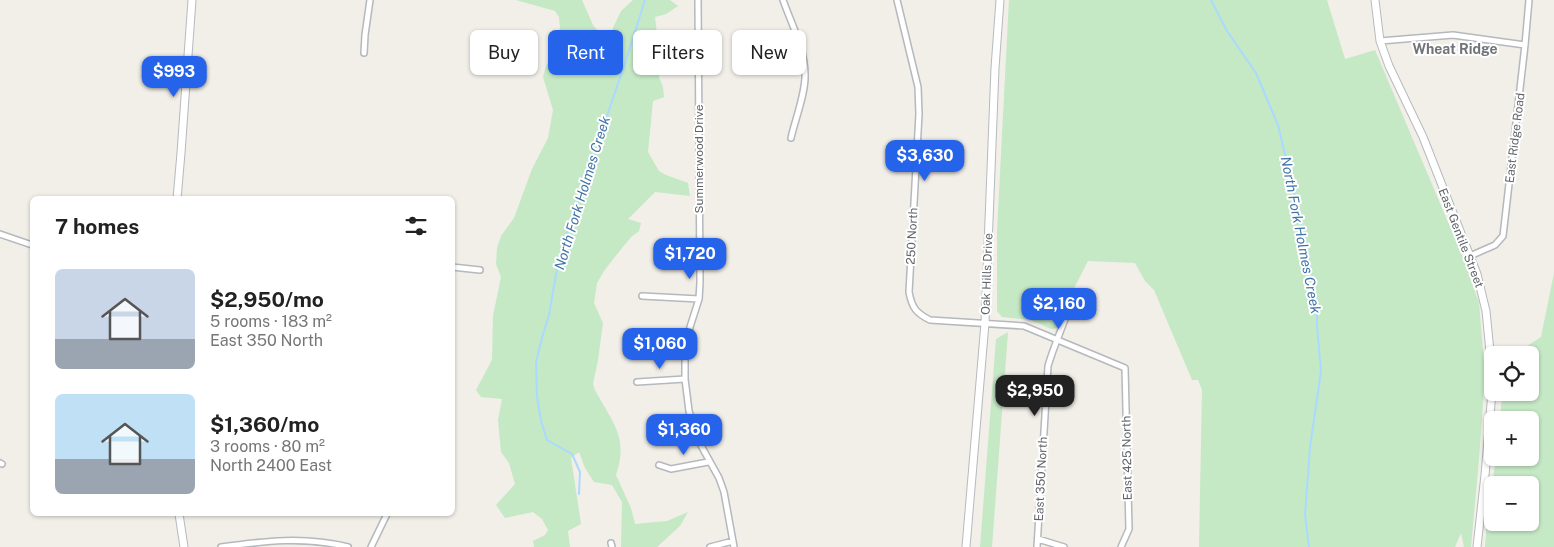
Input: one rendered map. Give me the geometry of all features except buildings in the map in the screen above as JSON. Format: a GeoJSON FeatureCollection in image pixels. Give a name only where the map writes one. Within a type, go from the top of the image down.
{"type":"FeatureCollection","features":[{"type":"Feature","properties":{"kind":"street"},"geometry":{"type":"LineString","coordinates":[[177,196],[192,0]]}},
{"type":"Feature","properties":{"kind":"street"},"geometry":{"type":"LineString","coordinates":[[364,53],[364,35],[370,0]]}},
{"type":"Feature","properties":{"kind":"street","name":"Summerwood Drive"},"geometry":{"type":"LineString","coordinates":[[698,0],[700,273],[699,299],[690,327],[685,353],[685,379],[689,411],[698,440],[708,462],[719,478],[724,492],[734,544]]}},
{"type":"Feature","properties":{"kind":"street"},"geometry":{"type":"LineString","coordinates":[[782,0],[802,54],[806,76],[791,138]]}},
{"type":"Feature","properties":{"kind":"street","name":"250 North"},"geometry":{"type":"LineString","coordinates":[[897,0],[918,87],[919,114],[909,292],[911,305],[920,315],[930,320],[985,323]]}},
{"type":"Feature","properties":{"kind":"street","name":"Oak Hills Drive"},"geometry":{"type":"LineString","coordinates":[[966,547],[985,323],[995,68],[1000,0]]}},
{"type":"Feature","properties":{"kind":"street","name":"East Gentile Street"},"geometry":{"type":"LineString","coordinates":[[1375,0],[1380,41],[1399,88],[1423,137],[1470,256],[1482,291],[1486,311],[1491,362],[1491,401],[1477,547]]}},
{"type":"Feature","properties":{"kind":"street","name":"East Ridge Road"},"geometry":{"type":"LineString","coordinates":[[1470,256],[1496,245],[1503,236],[1529,0]]}},
{"type":"Feature","properties":{"kind":"street"},"geometry":{"type":"LineString","coordinates":[[1380,41],[1453,35],[1525,45]]}},
{"type":"Feature","properties":{"kind":"street"},"geometry":{"type":"LineString","coordinates":[[0,234],[30,244]]}},
{"type":"Feature","properties":{"kind":"street"},"geometry":{"type":"LineString","coordinates":[[455,267],[480,270]]}},
{"type":"Feature","properties":{"kind":"street"},"geometry":{"type":"LineString","coordinates":[[642,296],[699,299]]}},
{"type":"Feature","properties":{"kind":"street","name":"East 350 North"},"geometry":{"type":"LineString","coordinates":[[1037,547],[1048,366],[1074,296]]}},
{"type":"Feature","properties":{"kind":"street"},"geometry":{"type":"LineString","coordinates":[[985,323],[1024,326],[1057,340]]}},
{"type":"Feature","properties":{"kind":"street","name":"East 425 North"},"geometry":{"type":"LineString","coordinates":[[1057,340],[1125,368],[1129,529],[1121,547]]}},
{"type":"Feature","properties":{"kind":"street"},"geometry":{"type":"LineString","coordinates":[[637,382],[685,379]]}},
{"type":"Feature","properties":{"kind":"street"},"geometry":{"type":"LineString","coordinates":[[659,465],[671,469],[708,462]]}},
{"type":"Feature","properties":{"kind":"street"},"geometry":{"type":"LineString","coordinates":[[178,516],[184,547]]}},
{"type":"Feature","properties":{"kind":"street"},"geometry":{"type":"LineString","coordinates":[[371,547],[386,516]]}},
{"type":"Feature","properties":{"kind":"street"},"geometry":{"type":"LineString","coordinates":[[1038,538],[1064,547]]}},
{"type":"Feature","properties":{"kind":"street"},"geometry":{"type":"LineString","coordinates":[[220,547],[309,540],[348,547]]}},
{"type":"Feature","properties":{"kind":"street"},"geometry":{"type":"LineString","coordinates":[[710,547],[734,544]]}},
{"type":"Feature","properties":{"kind":"green space"},"geometry":{"type":"Polygon","coordinates":[[[516,0],[582,0],[597,30],[559,30],[559,17],[555,11],[516,0]]]}},
{"type":"Feature","properties":{"kind":"green space"},"geometry":{"type":"Polygon","coordinates":[[[633,0],[670,0],[678,6],[666,14],[655,17],[657,30],[633,30],[633,75],[659,75],[664,97],[653,101],[648,152],[659,171],[688,183],[690,196],[655,192],[628,219],[641,223],[639,231],[631,237],[604,271],[597,283],[594,303],[603,323],[593,384],[613,421],[620,440],[620,462],[616,475],[631,508],[635,524],[667,521],[688,512],[680,526],[657,547],[621,547],[622,502],[612,485],[594,482],[585,468],[579,452],[571,458],[581,524],[568,531],[570,547],[534,547],[533,541],[545,535],[548,530],[542,519],[533,512],[505,518],[496,505],[515,484],[509,463],[501,452],[498,420],[502,399],[481,397],[476,390],[492,360],[493,316],[501,277],[496,264],[497,248],[501,236],[514,218],[532,169],[548,138],[553,110],[543,77],[548,62],[548,75],[623,75],[623,30],[612,30],[621,11],[633,0]]]}},
{"type":"Feature","properties":{"kind":"green space"},"geometry":{"type":"Polygon","coordinates":[[[1009,0],[1327,0],[1345,59],[1375,50],[1462,255],[1479,303],[1484,362],[1484,388],[1471,547],[1464,547],[1461,533],[1455,547],[1199,547],[1202,390],[1198,380],[1192,380],[1154,290],[1145,281],[1135,263],[1088,261],[1071,294],[1067,309],[1057,328],[1051,329],[1031,320],[1002,317],[997,311],[997,231],[1009,0]]]}},
{"type":"Feature","properties":{"kind":"green space"},"geometry":{"type":"Polygon","coordinates":[[[1554,273],[1554,547],[1485,547],[1486,531],[1539,531],[1539,476],[1493,476],[1495,466],[1539,466],[1539,411],[1501,411],[1501,401],[1539,401],[1539,346],[1527,346],[1541,337],[1554,273]]]}},
{"type":"Feature","properties":{"kind":"green space"},"geometry":{"type":"Polygon","coordinates":[[[1008,332],[992,547],[980,547],[996,339],[1008,332]]]}},
{"type":"Feature","properties":{"kind":"waterway","name":"North Fork Holmes Creek"},"geometry":{"type":"LineString","coordinates":[[579,494],[580,472],[572,454],[547,440],[541,421],[537,396],[536,362],[549,315],[559,257],[645,0]]}},
{"type":"Feature","properties":{"kind":"waterway","name":"North Fork Holmes Creek"},"geometry":{"type":"LineString","coordinates":[[1211,0],[1227,31],[1256,73],[1278,125],[1306,244],[1317,306],[1321,371],[1310,447],[1305,515],[1309,547]]}},
{"type":"Feature","properties":{"kind":"district","name":"Wheat Ridge"},"geometry":{"type":"Point","coordinates":[1455,49]}}]}
